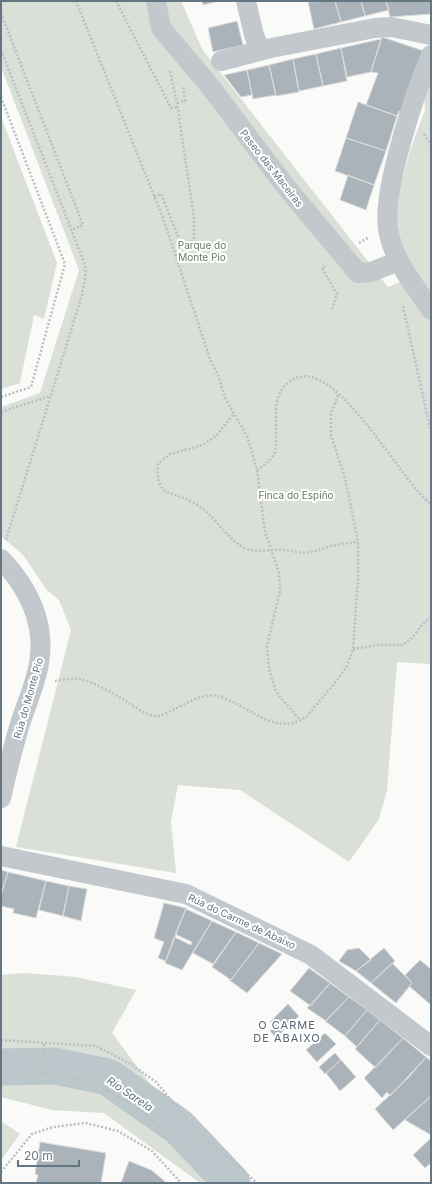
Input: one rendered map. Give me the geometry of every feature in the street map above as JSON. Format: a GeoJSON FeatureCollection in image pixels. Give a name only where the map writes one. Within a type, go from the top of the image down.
{"type":"FeatureCollection","features":[{"type":"Feature","properties":{"kind":"street","name":"Paseo das Maceiras"},"geometry":{"type":"LineString","coordinates":[[156,1],[162,28],[209,85],[286,187],[358,273],[401,266]]}},
{"type":"Feature","properties":{"kind":"street"},"geometry":{"type":"LineString","coordinates":[[246,1],[254,35],[260,50]]}},
{"type":"Feature","properties":{"kind":"street"},"geometry":{"type":"LineString","coordinates":[[221,61],[260,50],[375,28],[391,27],[431,35]]}},
{"type":"Feature","properties":{"kind":"street"},"geometry":{"type":"LineString","coordinates":[[431,55],[425,69],[398,154],[387,215],[388,230],[401,266],[431,310]]}},
{"type":"Feature","properties":{"kind":"street","name":"Rúa do Monte Pío"},"geometry":{"type":"LineString","coordinates":[[1,798],[19,728],[39,664],[41,648],[38,622],[30,598],[3,553]]}},
{"type":"Feature","properties":{"kind":"street","name":"Rúa do Carme de Abaixo"},"geometry":{"type":"LineString","coordinates":[[1,856],[186,894],[311,955],[431,1046]]}},
{"type":"Feature","properties":{"kind":"path"},"geometry":{"type":"LineString","coordinates":[[76,1],[154,197],[210,359],[233,414],[246,436],[257,470],[262,518],[279,573],[280,591],[267,646],[269,669],[272,681],[280,697],[301,721]]}},
{"type":"Feature","properties":{"kind":"path"},"geometry":{"type":"LineString","coordinates":[[116,1],[171,108],[178,107]]}},
{"type":"Feature","properties":{"kind":"path"},"geometry":{"type":"LineString","coordinates":[[1,13],[83,225],[72,230]]}},
{"type":"Feature","properties":{"kind":"path"},"geometry":{"type":"LineString","coordinates":[[1,50],[72,230],[84,262],[86,272],[82,295],[3,553]]}},
{"type":"Feature","properties":{"kind":"path"},"geometry":{"type":"LineString","coordinates":[[1,97],[65,264],[31,387],[1,397]]}},
{"type":"Feature","properties":{"kind":"path"},"geometry":{"type":"LineString","coordinates":[[154,197],[161,194],[181,244],[194,240],[194,218],[177,103],[185,101]]}},
{"type":"Feature","properties":{"kind":"path"},"geometry":{"type":"LineString","coordinates":[[361,248],[358,243],[370,235]]}},
{"type":"Feature","properties":{"kind":"path"},"geometry":{"type":"LineString","coordinates":[[322,268],[337,294],[332,309]]}},
{"type":"Feature","properties":{"kind":"path"},"geometry":{"type":"LineString","coordinates":[[402,305],[431,432]]}},
{"type":"Feature","properties":{"kind":"path"},"geometry":{"type":"LineString","coordinates":[[257,470],[268,462],[275,452],[275,409],[281,389],[295,378],[311,376],[326,382],[361,417],[408,481],[431,504]]}},
{"type":"Feature","properties":{"kind":"path"},"geometry":{"type":"LineString","coordinates":[[51,681],[79,679],[114,694],[145,713],[157,716],[182,704],[210,695],[219,696],[268,721],[279,724],[301,721],[313,710],[338,679],[353,650],[358,580],[358,542],[345,478],[331,435],[331,414],[338,394]]}},
{"type":"Feature","properties":{"kind":"path"},"geometry":{"type":"LineString","coordinates":[[1,412],[51,395]]}},
{"type":"Feature","properties":{"kind":"path"},"geometry":{"type":"LineString","coordinates":[[233,414],[216,436],[203,445],[170,454],[158,464],[157,477],[162,489],[173,496],[193,502],[206,511],[242,547],[250,550],[286,550],[309,552],[331,546],[358,542]]}},
{"type":"Feature","properties":{"kind":"path"},"geometry":{"type":"LineString","coordinates":[[353,650],[378,645],[403,645],[412,638],[421,626],[431,617]]}},
{"type":"Feature","properties":{"kind":"path"},"geometry":{"type":"LineString","coordinates":[[1,1040],[96,1046],[130,1063],[156,1082],[194,1127],[257,1183]]}},
{"type":"Feature","properties":{"kind":"path"},"geometry":{"type":"LineString","coordinates":[[42,1074],[44,1042]]}},
{"type":"Feature","properties":{"kind":"path"},"geometry":{"type":"LineString","coordinates":[[1,1077],[42,1074],[87,1080],[130,1103],[168,1134]]}},
{"type":"Feature","properties":{"kind":"path"},"geometry":{"type":"LineString","coordinates":[[1,1172],[32,1134],[53,1127],[86,1123],[118,1131],[152,1151],[181,1183]]}},
{"type":"Feature","properties":{"kind":"green space"},"geometry":{"type":"Polygon","coordinates":[[[1,1],[181,1],[202,49],[388,287],[403,281],[395,226],[399,192],[410,151],[425,110],[424,95],[431,75],[431,664],[397,662],[387,790],[379,819],[349,862],[240,790],[178,785],[171,822],[176,873],[16,847],[71,630],[59,600],[46,589],[23,555],[1,536],[1,407],[40,393],[79,270],[1,67],[1,1]]]}},
{"type":"Feature","properties":{"kind":"green space"},"geometry":{"type":"Polygon","coordinates":[[[1,117],[57,263],[44,319],[34,315],[20,383],[1,389],[1,117]]]}},
{"type":"Feature","properties":{"kind":"green space"},"geometry":{"type":"Polygon","coordinates":[[[26,973],[76,977],[136,990],[112,1033],[224,1183],[200,1183],[104,1113],[52,1110],[1,1097],[1,975],[26,973]]]}},
{"type":"Feature","properties":{"kind":"green space"},"geometry":{"type":"Polygon","coordinates":[[[1,1121],[20,1134],[1,1160],[1,1121]]]}},
{"type":"Feature","properties":{"kind":"building"},"geometry":{"type":"Polygon","coordinates":[[[202,1],[219,1],[203,5],[202,1]]]}},
{"type":"Feature","properties":{"kind":"building"},"geometry":{"type":"Polygon","coordinates":[[[335,1],[341,22],[314,29],[308,2],[335,1]]]}},
{"type":"Feature","properties":{"kind":"building"},"geometry":{"type":"Polygon","coordinates":[[[335,1],[361,1],[365,16],[341,22],[335,1]]]}},
{"type":"Feature","properties":{"kind":"building"},"geometry":{"type":"Polygon","coordinates":[[[361,1],[386,1],[389,10],[365,16],[361,1]]]}},
{"type":"Feature","properties":{"kind":"building"},"geometry":{"type":"Polygon","coordinates":[[[386,1],[431,1],[431,14],[390,17],[386,1]]]}},
{"type":"Feature","properties":{"kind":"building"},"geometry":{"type":"Polygon","coordinates":[[[237,21],[243,45],[213,52],[208,28],[237,21]]]}},
{"type":"Feature","properties":{"kind":"building"},"geometry":{"type":"Polygon","coordinates":[[[382,37],[424,51],[403,112],[399,111],[397,116],[366,105],[378,73],[371,72],[382,37]]]}},
{"type":"Feature","properties":{"kind":"building"},"geometry":{"type":"Polygon","coordinates":[[[381,39],[371,72],[347,77],[341,48],[381,39]]]}},
{"type":"Feature","properties":{"kind":"building"},"geometry":{"type":"Polygon","coordinates":[[[341,48],[347,81],[323,86],[316,54],[341,48]]]}},
{"type":"Feature","properties":{"kind":"building"},"geometry":{"type":"Polygon","coordinates":[[[316,54],[323,86],[299,91],[293,59],[316,54]]]}},
{"type":"Feature","properties":{"kind":"building"},"geometry":{"type":"Polygon","coordinates":[[[293,59],[299,92],[276,96],[269,65],[293,59]]]}},
{"type":"Feature","properties":{"kind":"building"},"geometry":{"type":"Polygon","coordinates":[[[269,65],[276,95],[253,99],[247,70],[269,65]]]}},
{"type":"Feature","properties":{"kind":"building"},"geometry":{"type":"Polygon","coordinates":[[[247,70],[252,95],[241,97],[224,75],[247,70]]]}},
{"type":"Feature","properties":{"kind":"building"},"geometry":{"type":"Polygon","coordinates":[[[358,102],[397,116],[386,151],[346,138],[358,102]]]}},
{"type":"Feature","properties":{"kind":"building"},"geometry":{"type":"Polygon","coordinates":[[[346,138],[386,151],[374,185],[335,171],[346,138]]]}},
{"type":"Feature","properties":{"kind":"building"},"geometry":{"type":"Polygon","coordinates":[[[348,175],[374,185],[366,210],[340,200],[348,175]]]}},
{"type":"Feature","properties":{"kind":"building"},"geometry":{"type":"Polygon","coordinates":[[[1,870],[8,872],[1,895],[1,870]]]}},
{"type":"Feature","properties":{"kind":"building"},"geometry":{"type":"Polygon","coordinates":[[[8,872],[46,881],[36,918],[13,913],[14,909],[1,906],[1,895],[8,872]]]}},
{"type":"Feature","properties":{"kind":"building"},"geometry":{"type":"Polygon","coordinates":[[[46,881],[69,886],[63,916],[39,910],[46,881]]]}},
{"type":"Feature","properties":{"kind":"building"},"geometry":{"type":"Polygon","coordinates":[[[69,886],[87,889],[81,921],[63,916],[69,886]]]}},
{"type":"Feature","properties":{"kind":"building"},"geometry":{"type":"Polygon","coordinates":[[[164,903],[186,908],[166,961],[158,958],[164,942],[154,938],[164,903]]]}},
{"type":"Feature","properties":{"kind":"building"},"geometry":{"type":"Polygon","coordinates":[[[186,909],[212,921],[182,970],[165,963],[174,937],[191,945],[192,942],[175,934],[186,909]]]}},
{"type":"Feature","properties":{"kind":"building"},"geometry":{"type":"Polygon","coordinates":[[[212,921],[236,932],[213,964],[193,953],[212,921]]]}},
{"type":"Feature","properties":{"kind":"building"},"geometry":{"type":"Polygon","coordinates":[[[236,932],[259,943],[231,980],[212,967],[236,932]]]}},
{"type":"Feature","properties":{"kind":"building"},"geometry":{"type":"Polygon","coordinates":[[[259,943],[282,954],[247,993],[229,980],[231,980],[259,943]]]}},
{"type":"Feature","properties":{"kind":"building"},"geometry":{"type":"Polygon","coordinates":[[[359,948],[371,960],[356,971],[339,961],[347,950],[359,948]]]}},
{"type":"Feature","properties":{"kind":"building"},"geometry":{"type":"Polygon","coordinates":[[[384,948],[395,961],[371,983],[356,971],[384,948]]]}},
{"type":"Feature","properties":{"kind":"building"},"geometry":{"type":"Polygon","coordinates":[[[420,960],[431,969],[431,1005],[409,986],[412,983],[405,975],[420,960]]]}},
{"type":"Feature","properties":{"kind":"building"},"geometry":{"type":"Polygon","coordinates":[[[392,963],[412,983],[396,1003],[371,983],[392,963]]]}},
{"type":"Feature","properties":{"kind":"building"},"geometry":{"type":"Polygon","coordinates":[[[309,968],[330,983],[311,1006],[290,991],[309,968]]]}},
{"type":"Feature","properties":{"kind":"building"},"geometry":{"type":"Polygon","coordinates":[[[330,983],[349,997],[326,1021],[307,1008],[330,983]]]}},
{"type":"Feature","properties":{"kind":"building"},"geometry":{"type":"Polygon","coordinates":[[[349,997],[367,1010],[345,1036],[325,1021],[349,997]]]}},
{"type":"Feature","properties":{"kind":"building"},"geometry":{"type":"Polygon","coordinates":[[[288,1004],[299,1016],[276,1038],[270,1031],[275,1027],[270,1022],[288,1004]]]}},
{"type":"Feature","properties":{"kind":"building"},"geometry":{"type":"Polygon","coordinates":[[[367,1010],[380,1020],[357,1047],[345,1036],[367,1010]]]}},
{"type":"Feature","properties":{"kind":"building"},"geometry":{"type":"Polygon","coordinates":[[[380,1020],[403,1038],[376,1068],[355,1049],[380,1020]]]}},
{"type":"Feature","properties":{"kind":"building"},"geometry":{"type":"Polygon","coordinates":[[[325,1033],[336,1044],[317,1062],[306,1050],[325,1033]]]}},
{"type":"Feature","properties":{"kind":"building"},"geometry":{"type":"Polygon","coordinates":[[[403,1038],[426,1057],[390,1096],[387,1092],[382,1098],[364,1078],[403,1038]]]}},
{"type":"Feature","properties":{"kind":"building"},"geometry":{"type":"Polygon","coordinates":[[[335,1053],[341,1060],[325,1074],[319,1067],[335,1053]]]}},
{"type":"Feature","properties":{"kind":"building"},"geometry":{"type":"Polygon","coordinates":[[[426,1057],[431,1061],[431,1096],[393,1130],[375,1109],[408,1078],[426,1057]]]}},
{"type":"Feature","properties":{"kind":"building"},"geometry":{"type":"Polygon","coordinates":[[[341,1060],[356,1077],[340,1091],[326,1073],[341,1060]]]}},
{"type":"Feature","properties":{"kind":"building"},"geometry":{"type":"Polygon","coordinates":[[[431,1096],[431,1135],[405,1120],[431,1096]]]}},
{"type":"Feature","properties":{"kind":"building"},"geometry":{"type":"Polygon","coordinates":[[[431,1138],[431,1163],[425,1168],[413,1155],[431,1138]]]}},
{"type":"Feature","properties":{"kind":"building"},"geometry":{"type":"Polygon","coordinates":[[[40,1142],[106,1153],[101,1183],[36,1183],[38,1175],[35,1174],[40,1142]]]}},
{"type":"Feature","properties":{"kind":"building"},"geometry":{"type":"Polygon","coordinates":[[[129,1161],[151,1170],[167,1183],[121,1183],[129,1161]]]}},
{"type":"Feature","properties":{"kind":"waterway","name":"Río Sarela"},"geometry":{"type":"LineString","coordinates":[[1,1067],[55,1066],[108,1077],[179,1127],[232,1183]]}},
{"type":"Feature","properties":{"kind":"district","name":"O CARME DE ABAIXO"},"geometry":{"type":"Point","coordinates":[287,1031]}},
{"type":"Feature","properties":{"kind":"park label","name":"Parque do Monte Pío"},"geometry":{"type":"Point","coordinates":[202,250]}},
{"type":"Feature","properties":{"kind":"park label","name":"Finca do Espiño"},"geometry":{"type":"Point","coordinates":[296,495]}}]}
